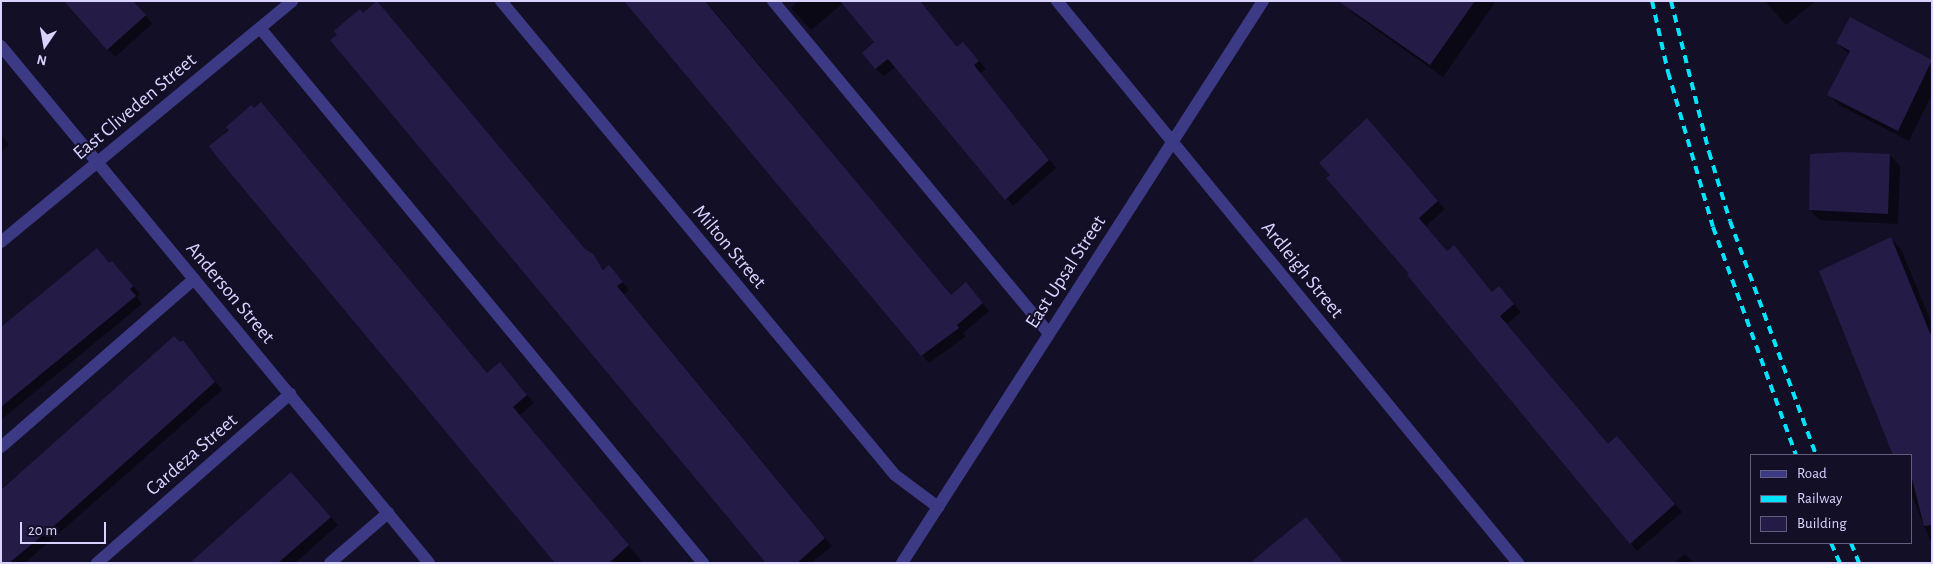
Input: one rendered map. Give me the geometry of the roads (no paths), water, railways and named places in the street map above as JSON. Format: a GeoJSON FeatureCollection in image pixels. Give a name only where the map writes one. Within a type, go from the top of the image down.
{"type":"FeatureCollection","features":[{"type":"Feature","properties":{"kind":"street","name":"East Cliveden Street"},"geometry":{"type":"LineString","coordinates":[[1,242],[292,1]]}},
{"type":"Feature","properties":{"kind":"street","name":"Milton Street"},"geometry":{"type":"LineString","coordinates":[[501,1],[895,475],[938,507]]}},
{"type":"Feature","properties":{"kind":"street"},"geometry":{"type":"LineString","coordinates":[[773,1],[1049,333]]}},
{"type":"Feature","properties":{"kind":"street","name":"Ardleigh Street"},"geometry":{"type":"LineString","coordinates":[[1057,1],[1518,563]]}},
{"type":"Feature","properties":{"kind":"street","name":"East Upsal Street"},"geometry":{"type":"LineString","coordinates":[[902,563],[1264,1]]}},
{"type":"Feature","properties":{"kind":"street"},"geometry":{"type":"LineString","coordinates":[[260,28],[703,563]]}},
{"type":"Feature","properties":{"kind":"street","name":"Anderson Street"},"geometry":{"type":"LineString","coordinates":[[1,46],[429,563]]}},
{"type":"Feature","properties":{"kind":"street"},"geometry":{"type":"LineString","coordinates":[[1,447],[194,279]]}},
{"type":"Feature","properties":{"kind":"street","name":"Cardeza Street"},"geometry":{"type":"LineString","coordinates":[[97,563],[290,394]]}},
{"type":"Feature","properties":{"kind":"street"},"geometry":{"type":"LineString","coordinates":[[330,563],[388,512]]}},
{"type":"Feature","properties":{"kind":"railway"},"geometry":{"type":"LineString","coordinates":[[1652,1],[1668,72],[1713,227],[1796,454]]}},
{"type":"Feature","properties":{"kind":"railway"},"geometry":{"type":"LineString","coordinates":[[1671,1],[1709,152],[1730,221],[1816,454]]}},
{"type":"Feature","properties":{"kind":"railway"},"geometry":{"type":"LineString","coordinates":[[1831,544],[1840,563]]}},
{"type":"Feature","properties":{"kind":"railway"},"geometry":{"type":"LineString","coordinates":[[1851,544],[1859,563]]}}]}
